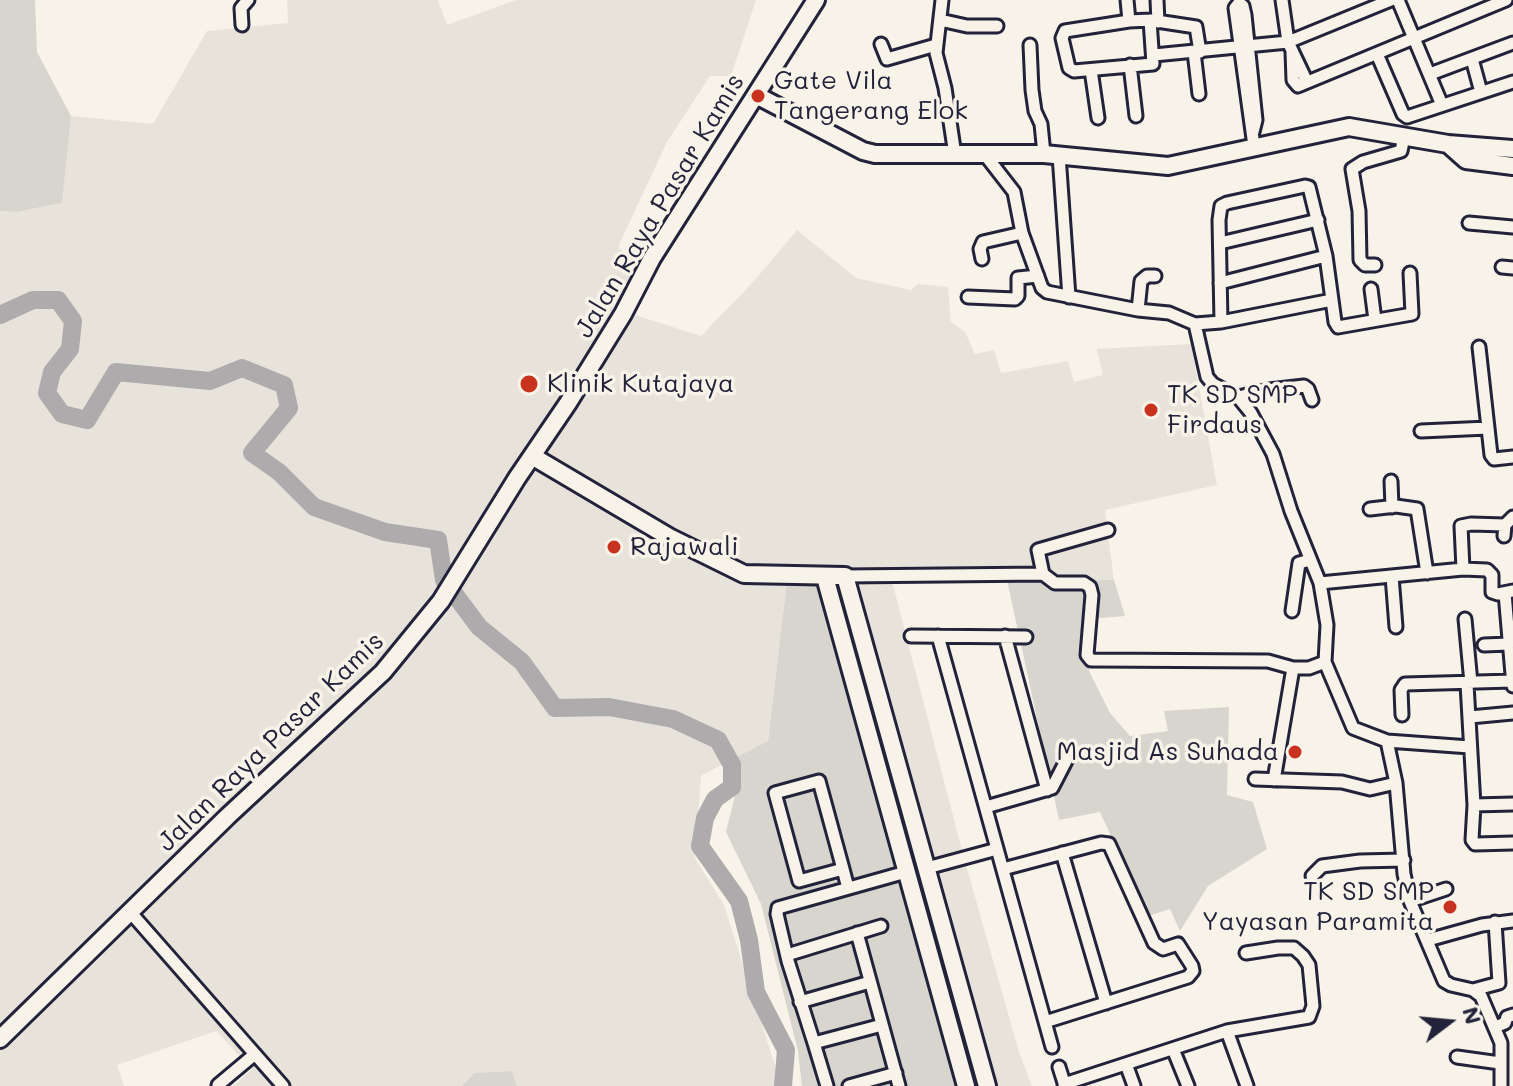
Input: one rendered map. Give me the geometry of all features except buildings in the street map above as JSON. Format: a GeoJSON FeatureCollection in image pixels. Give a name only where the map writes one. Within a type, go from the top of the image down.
{"type":"FeatureCollection","features":[{"type":"Feature","properties":{"kind":"main road","name":"Jalan Raya Pasar Kamis"},"geometry":{"type":"LineString","coordinates":[[0,1039],[228,816],[383,672],[441,601],[568,403],[623,314],[652,258],[816,0]]}},
{"type":"Feature","properties":{"kind":"main road"},"geometry":{"type":"LineString","coordinates":[[756,95],[867,153],[1051,155],[1168,166],[1253,139],[1349,127],[1513,158]]}},
{"type":"Feature","properties":{"kind":"main road"},"geometry":{"type":"LineString","coordinates":[[532,456],[678,542],[744,574],[755,577],[845,576],[987,1086]]}},
{"type":"Feature","properties":{"kind":"main road"},"geometry":{"type":"LineString","coordinates":[[825,577],[966,1086]]}},
{"type":"Feature","properties":{"kind":"main road"},"geometry":{"type":"LineString","coordinates":[[902,854],[921,850]]}},
{"type":"Feature","properties":{"kind":"street"},"geometry":{"type":"LineString","coordinates":[[242,25],[241,8],[248,0]]}},
{"type":"Feature","properties":{"kind":"street"},"geometry":{"type":"LineString","coordinates":[[942,0],[936,45],[955,155]]}},
{"type":"Feature","properties":{"kind":"street"},"geometry":{"type":"LineString","coordinates":[[1127,0],[1129,21]]}},
{"type":"Feature","properties":{"kind":"street"},"geometry":{"type":"LineString","coordinates":[[1157,0],[1154,21],[1155,62],[1152,65],[1074,71],[1069,68],[1063,34],[1069,29],[1129,21],[1154,21],[1197,27],[1199,94]]}},
{"type":"Feature","properties":{"kind":"street"},"geometry":{"type":"LineString","coordinates":[[1282,0],[1290,47],[1307,82],[1506,0]]}},
{"type":"Feature","properties":{"kind":"street"},"geometry":{"type":"LineString","coordinates":[[1154,55],[1244,46],[1290,47],[1373,4],[1391,0]]}},
{"type":"Feature","properties":{"kind":"street"},"geometry":{"type":"LineString","coordinates":[[1398,0],[1442,105]]}},
{"type":"Feature","properties":{"kind":"street"},"geometry":{"type":"LineString","coordinates":[[940,20],[967,26],[997,26]]}},
{"type":"Feature","properties":{"kind":"street"},"geometry":{"type":"LineString","coordinates":[[881,44],[887,59],[936,45]]}},
{"type":"Feature","properties":{"kind":"street"},"geometry":{"type":"LineString","coordinates":[[1030,45],[1035,111],[1051,155],[1069,297]]}},
{"type":"Feature","properties":{"kind":"street"},"geometry":{"type":"LineString","coordinates":[[1244,46],[1253,139]]}},
{"type":"Feature","properties":{"kind":"street"},"geometry":{"type":"LineString","coordinates":[[1430,74],[1512,46]]}},
{"type":"Feature","properties":{"kind":"street"},"geometry":{"type":"LineString","coordinates":[[1377,54],[1405,116],[1513,82]]}},
{"type":"Feature","properties":{"kind":"street"},"geometry":{"type":"LineString","coordinates":[[1472,59],[1481,92]]}},
{"type":"Feature","properties":{"kind":"street"},"geometry":{"type":"LineString","coordinates":[[1130,65],[1136,116]]}},
{"type":"Feature","properties":{"kind":"street"},"geometry":{"type":"LineString","coordinates":[[1091,70],[1098,118]]}},
{"type":"Feature","properties":{"kind":"street"},"geometry":{"type":"LineString","coordinates":[[1375,265],[1365,265],[1360,260],[1359,211],[1352,169],[1401,151],[1404,137]]}},
{"type":"Feature","properties":{"kind":"street"},"geometry":{"type":"LineString","coordinates":[[986,156],[1014,192],[1022,233],[1047,292],[1169,313],[1195,324],[1221,322],[1332,300]]}},
{"type":"Feature","properties":{"kind":"street"},"geometry":{"type":"LineString","coordinates":[[1221,322],[1220,208],[1227,203],[1307,186],[1311,190],[1338,327],[1413,313],[1410,273]]}},
{"type":"Feature","properties":{"kind":"street"},"geometry":{"type":"LineString","coordinates":[[1220,243],[1318,220]]}},
{"type":"Feature","properties":{"kind":"street"},"geometry":{"type":"LineString","coordinates":[[1469,223],[1513,227]]}},
{"type":"Feature","properties":{"kind":"street"},"geometry":{"type":"LineString","coordinates":[[982,259],[980,249],[983,242],[1022,233]]}},
{"type":"Feature","properties":{"kind":"street"},"geometry":{"type":"LineString","coordinates":[[1220,283],[1326,256]]}},
{"type":"Feature","properties":{"kind":"street"},"geometry":{"type":"LineString","coordinates":[[968,297],[1015,299],[1018,278],[1038,276]]}},
{"type":"Feature","properties":{"kind":"street"},"geometry":{"type":"LineString","coordinates":[[1138,310],[1142,278],[1155,276]]}},
{"type":"Feature","properties":{"kind":"street"},"geometry":{"type":"LineString","coordinates":[[1371,289],[1375,320]]}},
{"type":"Feature","properties":{"kind":"street"},"geometry":{"type":"LineString","coordinates":[[1195,324],[1207,377],[1213,384],[1238,397],[1267,441],[1320,583],[1327,625],[1325,662],[1353,728],[1387,741],[1470,747]]}},
{"type":"Feature","properties":{"kind":"street"},"geometry":{"type":"LineString","coordinates":[[1479,347],[1492,458],[1513,457]]}},
{"type":"Feature","properties":{"kind":"street"},"geometry":{"type":"LineString","coordinates":[[1238,397],[1304,386],[1312,400]]}},
{"type":"Feature","properties":{"kind":"street"},"geometry":{"type":"LineString","coordinates":[[1421,431],[1488,428]]}},
{"type":"Feature","properties":{"kind":"street"},"geometry":{"type":"LineString","coordinates":[[1391,481],[1392,507]]}},
{"type":"Feature","properties":{"kind":"street"},"geometry":{"type":"LineString","coordinates":[[1370,509],[1413,507],[1418,511],[1427,573]]}},
{"type":"Feature","properties":{"kind":"street"},"geometry":{"type":"LineString","coordinates":[[1463,569],[1461,526],[1507,526]]}},
{"type":"Feature","properties":{"kind":"street"},"geometry":{"type":"LineString","coordinates":[[1108,530],[1038,550],[1043,574],[1048,580],[1055,583],[1084,583],[1090,587],[1087,655],[1091,660],[1268,661],[1293,668],[1309,668],[1325,662]]}},
{"type":"Feature","properties":{"kind":"street"},"geometry":{"type":"LineString","coordinates":[[1292,611],[1299,563],[1310,560]]}},
{"type":"Feature","properties":{"kind":"street"},"geometry":{"type":"LineString","coordinates":[[1320,583],[1463,569],[1489,571],[1492,575],[1492,592],[1509,592],[1513,683],[1405,684],[1401,690],[1402,715]]}},
{"type":"Feature","properties":{"kind":"street"},"geometry":{"type":"LineString","coordinates":[[845,576],[1043,574]]}},
{"type":"Feature","properties":{"kind":"street"},"geometry":{"type":"LineString","coordinates":[[1392,576],[1396,627]]}},
{"type":"Feature","properties":{"kind":"street"},"geometry":{"type":"LineString","coordinates":[[1465,619],[1474,805],[1472,840],[1475,844],[1513,843]]}},
{"type":"Feature","properties":{"kind":"street"},"geometry":{"type":"LineString","coordinates":[[911,636],[1026,637]]}},
{"type":"Feature","properties":{"kind":"street"},"geometry":{"type":"LineString","coordinates":[[938,636],[1052,1047]]}},
{"type":"Feature","properties":{"kind":"street"},"geometry":{"type":"LineString","coordinates":[[1005,636],[1047,790]]}},
{"type":"Feature","properties":{"kind":"street"},"geometry":{"type":"LineString","coordinates":[[1484,645],[1509,644]]}},
{"type":"Feature","properties":{"kind":"street"},"geometry":{"type":"LineString","coordinates":[[1274,780],[1293,668]]}},
{"type":"Feature","properties":{"kind":"street"},"geometry":{"type":"LineString","coordinates":[[1470,717],[1513,713]]}},
{"type":"Feature","properties":{"kind":"street"},"geometry":{"type":"LineString","coordinates":[[1387,741],[1396,783],[1410,901],[1444,981],[1473,990],[1481,996],[1501,1043],[1501,1086]]}},
{"type":"Feature","properties":{"kind":"street"},"geometry":{"type":"LineString","coordinates":[[986,807],[1052,788],[1067,759]]}},
{"type":"Feature","properties":{"kind":"street"},"geometry":{"type":"LineString","coordinates":[[1255,779],[1342,782],[1370,789],[1396,783]]}},
{"type":"Feature","properties":{"kind":"street"},"geometry":{"type":"LineString","coordinates":[[843,869],[799,881],[775,793],[819,781],[843,869],[848,888]]}},
{"type":"Feature","properties":{"kind":"street"},"geometry":{"type":"LineString","coordinates":[[1474,805],[1513,804]]}},
{"type":"Feature","properties":{"kind":"street"},"geometry":{"type":"LineString","coordinates":[[1003,869],[1106,843],[1111,846],[1154,943],[1161,949],[1178,944],[1193,971],[1188,977],[1045,1022]]}},
{"type":"Feature","properties":{"kind":"street"},"geometry":{"type":"LineString","coordinates":[[927,868],[997,849]]}},
{"type":"Feature","properties":{"kind":"street"},"geometry":{"type":"LineString","coordinates":[[1062,853],[1106,1003]]}},
{"type":"Feature","properties":{"kind":"street"},"geometry":{"type":"LineString","coordinates":[[1312,876],[1322,866],[1404,860]]}},
{"type":"Feature","properties":{"kind":"street"},"geometry":{"type":"LineString","coordinates":[[827,1086],[787,955],[778,908],[906,872]]}},
{"type":"Feature","properties":{"kind":"street"},"geometry":{"type":"LineString","coordinates":[[1410,901],[1446,889]]}},
{"type":"Feature","properties":{"kind":"street"},"geometry":{"type":"LineString","coordinates":[[131,913],[283,1086]]}},
{"type":"Feature","properties":{"kind":"street"},"geometry":{"type":"LineString","coordinates":[[1428,940],[1495,922],[1513,921]]}},
{"type":"Feature","properties":{"kind":"street"},"geometry":{"type":"LineString","coordinates":[[1473,990],[1499,982],[1495,922]]}},
{"type":"Feature","properties":{"kind":"street"},"geometry":{"type":"LineString","coordinates":[[787,955],[881,926]]}},
{"type":"Feature","properties":{"kind":"street"},"geometry":{"type":"LineString","coordinates":[[857,933],[899,1086]]}},
{"type":"Feature","properties":{"kind":"street"},"geometry":{"type":"LineString","coordinates":[[1059,1067],[1065,1085],[1227,1031],[1309,1017],[1313,1009],[1309,965],[1303,956],[1294,948],[1246,953]]}},
{"type":"Feature","properties":{"kind":"street"},"geometry":{"type":"LineString","coordinates":[[800,1002],[870,982]]}},
{"type":"Feature","properties":{"kind":"street"},"geometry":{"type":"LineString","coordinates":[[1495,1027],[1513,1015]]}},
{"type":"Feature","properties":{"kind":"street"},"geometry":{"type":"LineString","coordinates":[[814,1043],[882,1025]]}},
{"type":"Feature","properties":{"kind":"street"},"geometry":{"type":"LineString","coordinates":[[1227,1031],[1247,1086]]}},
{"type":"Feature","properties":{"kind":"street"},"geometry":{"type":"LineString","coordinates":[[1173,1049],[1188,1086]]}},
{"type":"Feature","properties":{"kind":"street"},"geometry":{"type":"LineString","coordinates":[[218,1085],[255,1054]]}},
{"type":"Feature","properties":{"kind":"street"},"geometry":{"type":"LineString","coordinates":[[1457,1057],[1500,1063]]}},
{"type":"Feature","properties":{"kind":"street"},"geometry":{"type":"LineString","coordinates":[[1126,1064],[1134,1086]]}},
{"type":"Feature","properties":{"kind":"street"},"geometry":{"type":"LineString","coordinates":[[849,1086],[896,1073]]}},
{"type":"Feature","properties":{"kind":"shaded area"},"geometry":{"type":"Polygon","coordinates":[[[0,0],[35,0],[37,52],[71,116],[62,203],[16,212],[0,211],[0,0]]]}},
{"type":"Feature","properties":{"kind":"shaded area"},"geometry":{"type":"Polygon","coordinates":[[[287,0],[438,0],[447,25],[516,0],[756,0],[731,76],[710,76],[667,142],[618,247],[642,267],[613,308],[701,336],[797,230],[856,278],[911,290],[918,284],[948,287],[951,322],[965,332],[975,354],[994,350],[1001,373],[1068,361],[1074,382],[1103,375],[1097,349],[1191,344],[1217,485],[1105,510],[1114,580],[892,581],[964,858],[1019,1052],[1032,1086],[956,1086],[825,581],[787,582],[768,741],[701,776],[695,858],[724,905],[776,1069],[776,1086],[517,1086],[512,1071],[474,1073],[462,1086],[234,1086],[252,1069],[216,1031],[117,1065],[124,1086],[0,1086],[0,211],[16,212],[61,203],[71,116],[153,124],[207,31],[288,23],[287,0]]]}},
{"type":"Feature","properties":{"kind":"shaded area"},"geometry":{"type":"Polygon","coordinates":[[[1007,580],[1114,580],[1125,616],[1087,619],[1089,671],[1110,713],[1130,736],[1168,731],[1164,711],[1229,707],[1227,795],[1253,802],[1267,849],[1208,886],[1180,931],[1170,909],[1148,916],[1100,812],[1059,820],[1007,580]]]}},
{"type":"Feature","properties":{"kind":"shaded area"},"geometry":{"type":"Polygon","coordinates":[[[787,581],[825,581],[956,1086],[802,1086],[798,1051],[761,904],[726,832],[740,775],[735,758],[768,741],[787,581]]]}},
{"type":"Feature","properties":{"kind":"shaded area"},"geometry":{"type":"Polygon","coordinates":[[[512,1071],[517,1086],[462,1086],[474,1073],[512,1071]]]}},
{"type":"Feature","properties":{"kind":"waterway"},"geometry":{"type":"LineString","coordinates":[[0,315],[33,300],[58,300],[73,321],[70,349],[52,372],[47,393],[62,414],[87,420],[116,372],[210,381],[242,368],[284,385],[289,408],[252,453],[279,472],[314,507],[385,532],[438,540],[444,580],[479,627],[522,662],[555,708],[609,707],[673,719],[718,740],[732,765],[732,787],[715,799],[705,818],[700,846],[739,901],[749,940],[756,992],[786,1050],[783,1086]]}},
{"type":"Feature","properties":{"kind":"place","name":"Gate Vila Tangerang Elok"},"geometry":{"type":"Point","coordinates":[758,96]}},
{"type":"Feature","properties":{"kind":"place","name":"Klinik Kutajaya"},"geometry":{"type":"Point","coordinates":[529,384]}},
{"type":"Feature","properties":{"kind":"place","name":"TK SD SMP Firdaus"},"geometry":{"type":"Point","coordinates":[1151,410]}},
{"type":"Feature","properties":{"kind":"place","name":"Rajawali"},"geometry":{"type":"Point","coordinates":[614,547]}},
{"type":"Feature","properties":{"kind":"place","name":"Masjid As Suhada"},"geometry":{"type":"Point","coordinates":[1295,752]}},
{"type":"Feature","properties":{"kind":"place","name":"TK SD SMP Yayasan Paramita"},"geometry":{"type":"Point","coordinates":[1450,907]}}]}
